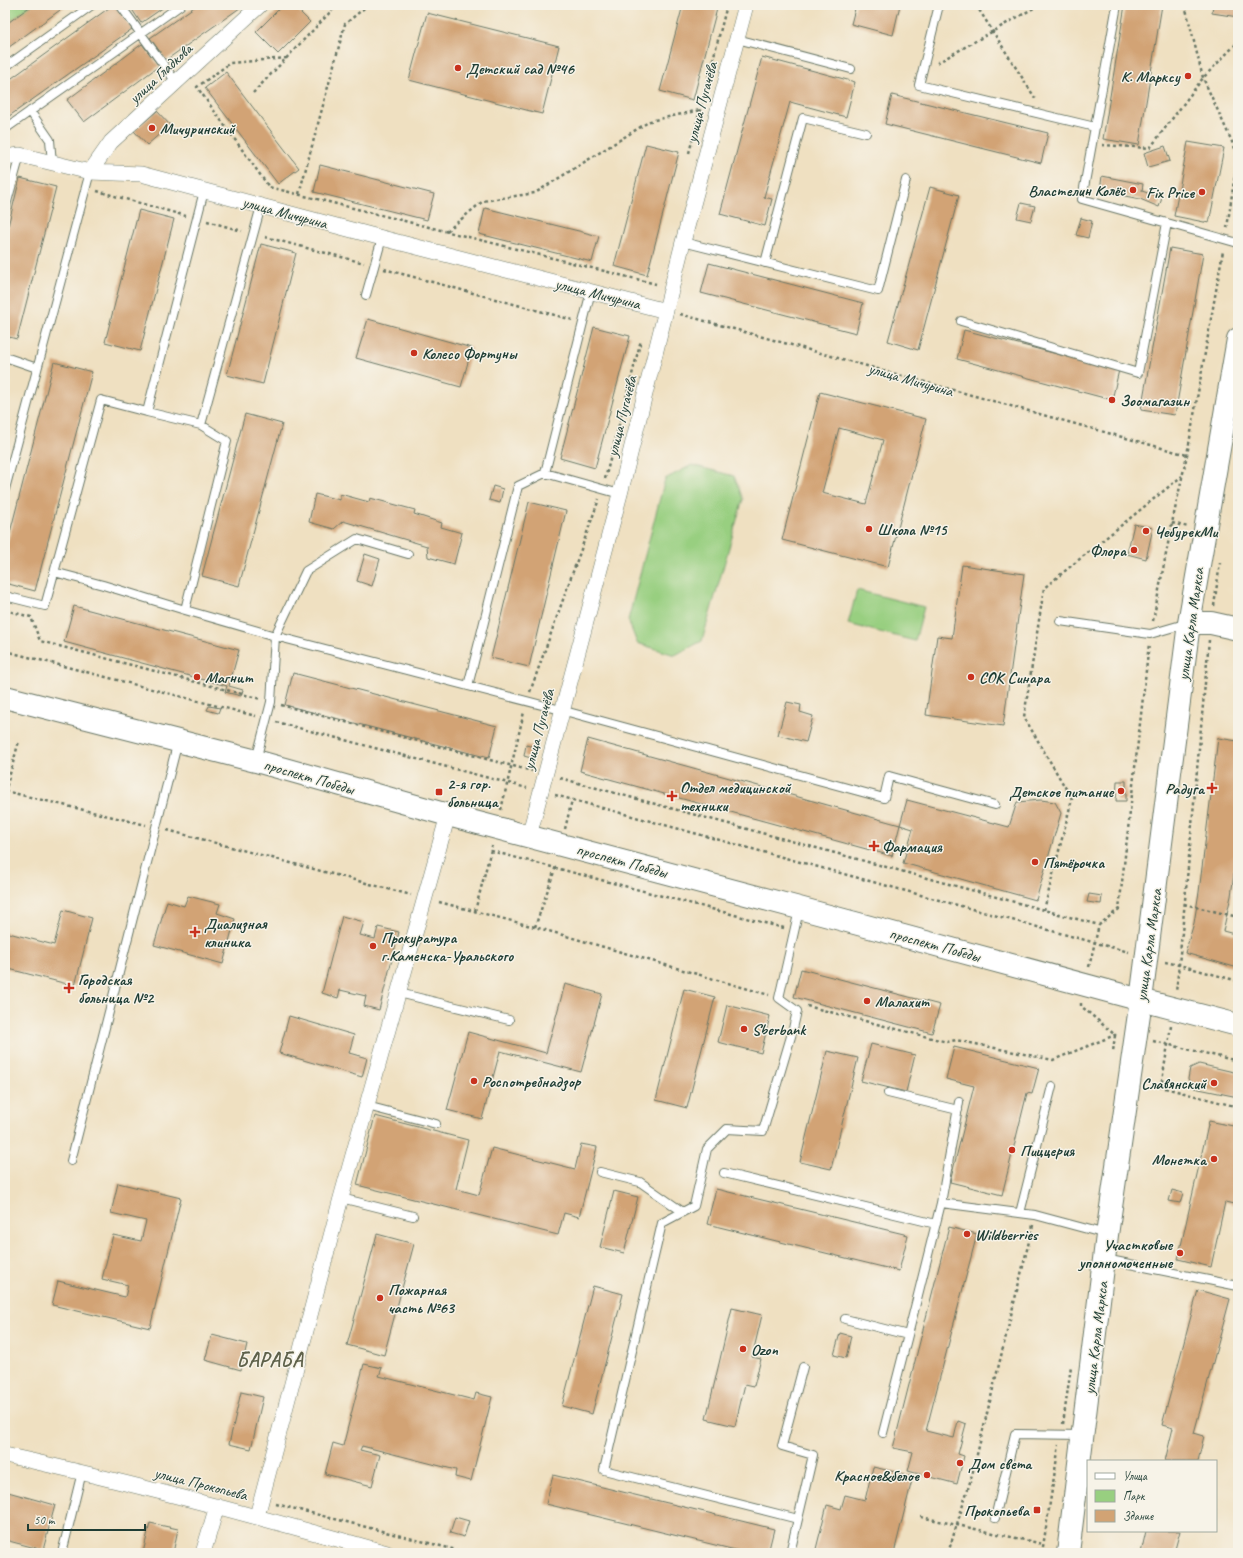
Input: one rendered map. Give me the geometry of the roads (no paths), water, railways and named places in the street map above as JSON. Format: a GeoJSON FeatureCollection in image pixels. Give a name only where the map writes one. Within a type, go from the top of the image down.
{"type":"FeatureCollection","features":[{"type":"Feature","properties":{"kind":"street","name":"улица Гладкова"},"geometry":{"type":"LineString","coordinates":[[90,172],[111,142],[260,5]]}},
{"type":"Feature","properties":{"kind":"street","name":"улица Пугачёва"},"geometry":{"type":"LineString","coordinates":[[529,836],[561,710],[620,494],[683,242],[746,5]]}},
{"type":"Feature","properties":{"kind":"street","name":"улица Мичурина"},"geometry":{"type":"LineString","coordinates":[[5,157],[20,155],[90,172],[141,174],[382,238],[666,310]]}},
{"type":"Feature","properties":{"kind":"street","name":"улица Карла Маркса"},"geometry":{"type":"LineString","coordinates":[[1068,1553],[1084,1435],[1107,1235],[1141,1000],[1189,623],[1235,376],[1238,339]]}},
{"type":"Feature","properties":{"kind":"street"},"geometry":{"type":"LineString","coordinates":[[1189,623],[1211,623],[1238,629]]}},
{"type":"Feature","properties":{"kind":"street","name":"проспект Победы"},"geometry":{"type":"LineString","coordinates":[[5,697],[256,761],[448,815],[1238,1025]]}},
{"type":"Feature","properties":{"kind":"street"},"geometry":{"type":"LineString","coordinates":[[257,1516],[341,1198],[448,815]]}},
{"type":"Feature","properties":{"kind":"street","name":"улица Прокопьева"},"geometry":{"type":"LineString","coordinates":[[5,1455],[82,1472],[257,1516],[386,1553]]}},
{"type":"Feature","properties":{"kind":"street"},"geometry":{"type":"LineString","coordinates":[[203,1553],[217,1506]]}},
{"type":"Feature","properties":{"kind":"lane"},"geometry":{"type":"LineString","coordinates":[[5,67],[92,5]]}},
{"type":"Feature","properties":{"kind":"lane"},"geometry":{"type":"LineString","coordinates":[[120,5],[176,82]]}},
{"type":"Feature","properties":{"kind":"lane"},"geometry":{"type":"LineString","coordinates":[[5,129],[180,5]]}},
{"type":"Feature","properties":{"kind":"lane"},"geometry":{"type":"LineString","coordinates":[[939,5],[919,85],[1095,127]]}},
{"type":"Feature","properties":{"kind":"lane"},"geometry":{"type":"LineString","coordinates":[[1117,5],[1082,199],[1238,243]]}},
{"type":"Feature","properties":{"kind":"lane"},"geometry":{"type":"LineString","coordinates":[[737,39],[851,69]]}},
{"type":"Feature","properties":{"kind":"lane"},"geometry":{"type":"LineString","coordinates":[[30,111],[50,140],[52,163]]}},
{"type":"Feature","properties":{"kind":"lane"},"geometry":{"type":"LineString","coordinates":[[765,262],[803,118],[866,133]]}},
{"type":"Feature","properties":{"kind":"lane"},"geometry":{"type":"LineString","coordinates":[[5,209],[20,155]]}},
{"type":"Feature","properties":{"kind":"lane"},"geometry":{"type":"LineString","coordinates":[[5,489],[90,172]]}},
{"type":"Feature","properties":{"kind":"lane"},"geometry":{"type":"LineString","coordinates":[[683,242],[878,291],[906,180]]}},
{"type":"Feature","properties":{"kind":"lane"},"geometry":{"type":"LineString","coordinates":[[147,412],[204,191]]}},
{"type":"Feature","properties":{"kind":"lane"},"geometry":{"type":"LineString","coordinates":[[201,424],[261,206]]}},
{"type":"Feature","properties":{"kind":"lane"},"geometry":{"type":"LineString","coordinates":[[961,321],[1138,373],[1167,223]]}},
{"type":"Feature","properties":{"kind":"lane"},"geometry":{"type":"LineString","coordinates":[[366,295],[382,238]]}},
{"type":"Feature","properties":{"kind":"lane"},"geometry":{"type":"LineString","coordinates":[[545,473],[591,291]]}},
{"type":"Feature","properties":{"kind":"lane"},"geometry":{"type":"LineString","coordinates":[[5,357],[37,368]]}},
{"type":"Feature","properties":{"kind":"lane"},"geometry":{"type":"LineString","coordinates":[[5,596],[45,606],[100,400],[201,424],[227,441],[185,610]]}},
{"type":"Feature","properties":{"kind":"lane"},"geometry":{"type":"LineString","coordinates":[[468,686],[518,486],[545,473],[620,494]]}},
{"type":"Feature","properties":{"kind":"lane"},"geometry":{"type":"LineString","coordinates":[[256,761],[271,702],[275,636],[306,571],[358,539],[408,554]]}},
{"type":"Feature","properties":{"kind":"lane"},"geometry":{"type":"LineString","coordinates":[[54,572],[275,636],[561,710],[884,798],[889,776],[995,805]]}},
{"type":"Feature","properties":{"kind":"lane"},"geometry":{"type":"LineString","coordinates":[[1060,621],[1150,634],[1189,623]]}},
{"type":"Feature","properties":{"kind":"lane"},"geometry":{"type":"LineString","coordinates":[[71,1161],[178,742]]}},
{"type":"Feature","properties":{"kind":"lane"},"geometry":{"type":"LineString","coordinates":[[798,1519],[604,1470],[662,1223],[694,1206],[707,1148],[727,1129],[763,1130],[792,1033],[797,1011],[779,998],[799,908]]}},
{"type":"Feature","properties":{"kind":"lane"},"geometry":{"type":"LineString","coordinates":[[399,993],[509,1020]]}},
{"type":"Feature","properties":{"kind":"lane"},"geometry":{"type":"LineString","coordinates":[[1020,1213],[1052,1086]]}},
{"type":"Feature","properties":{"kind":"lane"},"geometry":{"type":"LineString","coordinates":[[888,1093],[958,1110]]}},
{"type":"Feature","properties":{"kind":"lane"},"geometry":{"type":"LineString","coordinates":[[883,1433],[941,1203],[959,1102]]}},
{"type":"Feature","properties":{"kind":"lane"},"geometry":{"type":"LineString","coordinates":[[367,1106],[436,1124]]}},
{"type":"Feature","properties":{"kind":"lane"},"geometry":{"type":"LineString","coordinates":[[600,1172],[640,1182],[683,1212]]}},
{"type":"Feature","properties":{"kind":"lane"},"geometry":{"type":"LineString","coordinates":[[724,1173],[936,1224]]}},
{"type":"Feature","properties":{"kind":"lane"},"geometry":{"type":"LineString","coordinates":[[341,1198],[414,1216]]}},
{"type":"Feature","properties":{"kind":"lane"},"geometry":{"type":"LineString","coordinates":[[941,1203],[1035,1215],[1107,1235]]}},
{"type":"Feature","properties":{"kind":"lane"},"geometry":{"type":"LineString","coordinates":[[1104,1259],[1238,1286]]}},
{"type":"Feature","properties":{"kind":"lane"},"geometry":{"type":"LineString","coordinates":[[845,1319],[908,1335]]}},
{"type":"Feature","properties":{"kind":"lane"},"geometry":{"type":"LineString","coordinates":[[790,1553],[813,1455],[782,1446],[803,1367]]}},
{"type":"Feature","properties":{"kind":"lane"},"geometry":{"type":"LineString","coordinates":[[995,1518],[1015,1434],[1084,1435]]}},
{"type":"Feature","properties":{"kind":"lane"},"geometry":{"type":"LineString","coordinates":[[62,1553],[82,1472]]}},
{"type":"Feature","properties":{"kind":"place","name":"Детский сад №46"},"geometry":{"type":"Point","coordinates":[458,68]}},
{"type":"Feature","properties":{"kind":"place","name":"К. Марксу"},"geometry":{"type":"Point","coordinates":[1188,76]}},
{"type":"Feature","properties":{"kind":"place","name":"Мичуринский"},"geometry":{"type":"Point","coordinates":[152,128]}},
{"type":"Feature","properties":{"kind":"place","name":"Властелин Колёс"},"geometry":{"type":"Point","coordinates":[1133,190]}},
{"type":"Feature","properties":{"kind":"place","name":"Fix Price"},"geometry":{"type":"Point","coordinates":[1202,192]}},
{"type":"Feature","properties":{"kind":"place","name":"Колесо Фортуны"},"geometry":{"type":"Point","coordinates":[414,353]}},
{"type":"Feature","properties":{"kind":"place","name":"Зоомагазин"},"geometry":{"type":"Point","coordinates":[1112,400]}},
{"type":"Feature","properties":{"kind":"place","name":"Школа №15"},"geometry":{"type":"Point","coordinates":[869,529]}},
{"type":"Feature","properties":{"kind":"place","name":"ЧебурекМи"},"geometry":{"type":"Point","coordinates":[1146,531]}},
{"type":"Feature","properties":{"kind":"place","name":"Флора"},"geometry":{"type":"Point","coordinates":[1134,550]}},
{"type":"Feature","properties":{"kind":"place","name":"Магнит"},"geometry":{"type":"Point","coordinates":[197,677]}},
{"type":"Feature","properties":{"kind":"place","name":"СОК Синара"},"geometry":{"type":"Point","coordinates":[971,677]}},
{"type":"Feature","properties":{"kind":"place","name":"Радуга"},"geometry":{"type":"Point","coordinates":[1212,788]}},
{"type":"Feature","properties":{"kind":"place","name":"Детское питание"},"geometry":{"type":"Point","coordinates":[1121,791]}},
{"type":"Feature","properties":{"kind":"place","name":"2-я гор. больница"},"geometry":{"type":"Point","coordinates":[439,792]}},
{"type":"Feature","properties":{"kind":"place","name":"Отдел медицинской техники"},"geometry":{"type":"Point","coordinates":[672,796]}},
{"type":"Feature","properties":{"kind":"place","name":"Фармация"},"geometry":{"type":"Point","coordinates":[874,846]}},
{"type":"Feature","properties":{"kind":"place","name":"Пятёрочка"},"geometry":{"type":"Point","coordinates":[1035,862]}},
{"type":"Feature","properties":{"kind":"place","name":"Диализная клиника"},"geometry":{"type":"Point","coordinates":[195,932]}},
{"type":"Feature","properties":{"kind":"place","name":"Прокуратура г.Каменска-Уральского"},"geometry":{"type":"Point","coordinates":[373,946]}},
{"type":"Feature","properties":{"kind":"place","name":"Городская больница №2"},"geometry":{"type":"Point","coordinates":[69,988]}},
{"type":"Feature","properties":{"kind":"place","name":"Малахит"},"geometry":{"type":"Point","coordinates":[867,1001]}},
{"type":"Feature","properties":{"kind":"place","name":"Sberbank"},"geometry":{"type":"Point","coordinates":[744,1029]}},
{"type":"Feature","properties":{"kind":"place","name":"Роспотребнадзор"},"geometry":{"type":"Point","coordinates":[474,1081]}},
{"type":"Feature","properties":{"kind":"place","name":"Славянский"},"geometry":{"type":"Point","coordinates":[1214,1083]}},
{"type":"Feature","properties":{"kind":"place","name":"Пиццерия"},"geometry":{"type":"Point","coordinates":[1012,1150]}},
{"type":"Feature","properties":{"kind":"place","name":"Монетка"},"geometry":{"type":"Point","coordinates":[1214,1159]}},
{"type":"Feature","properties":{"kind":"place","name":"Wildberries"},"geometry":{"type":"Point","coordinates":[967,1234]}},
{"type":"Feature","properties":{"kind":"place","name":"Участковые уполномоченные"},"geometry":{"type":"Point","coordinates":[1180,1253]}},
{"type":"Feature","properties":{"kind":"place","name":"Пожарная часть №63"},"geometry":{"type":"Point","coordinates":[380,1298]}},
{"type":"Feature","properties":{"kind":"place","name":"Ozon"},"geometry":{"type":"Point","coordinates":[743,1349]}},
{"type":"Feature","properties":{"kind":"place","name":"Дом света"},"geometry":{"type":"Point","coordinates":[960,1463]}},
{"type":"Feature","properties":{"kind":"place","name":"Красное&белое"},"geometry":{"type":"Point","coordinates":[927,1475]}},
{"type":"Feature","properties":{"kind":"place","name":"Прокопьева"},"geometry":{"type":"Point","coordinates":[1037,1510]}},
{"type":"Feature","properties":{"kind":"district","name":"БАРАБА"},"geometry":{"type":"Point","coordinates":[270,1359]}}]}
